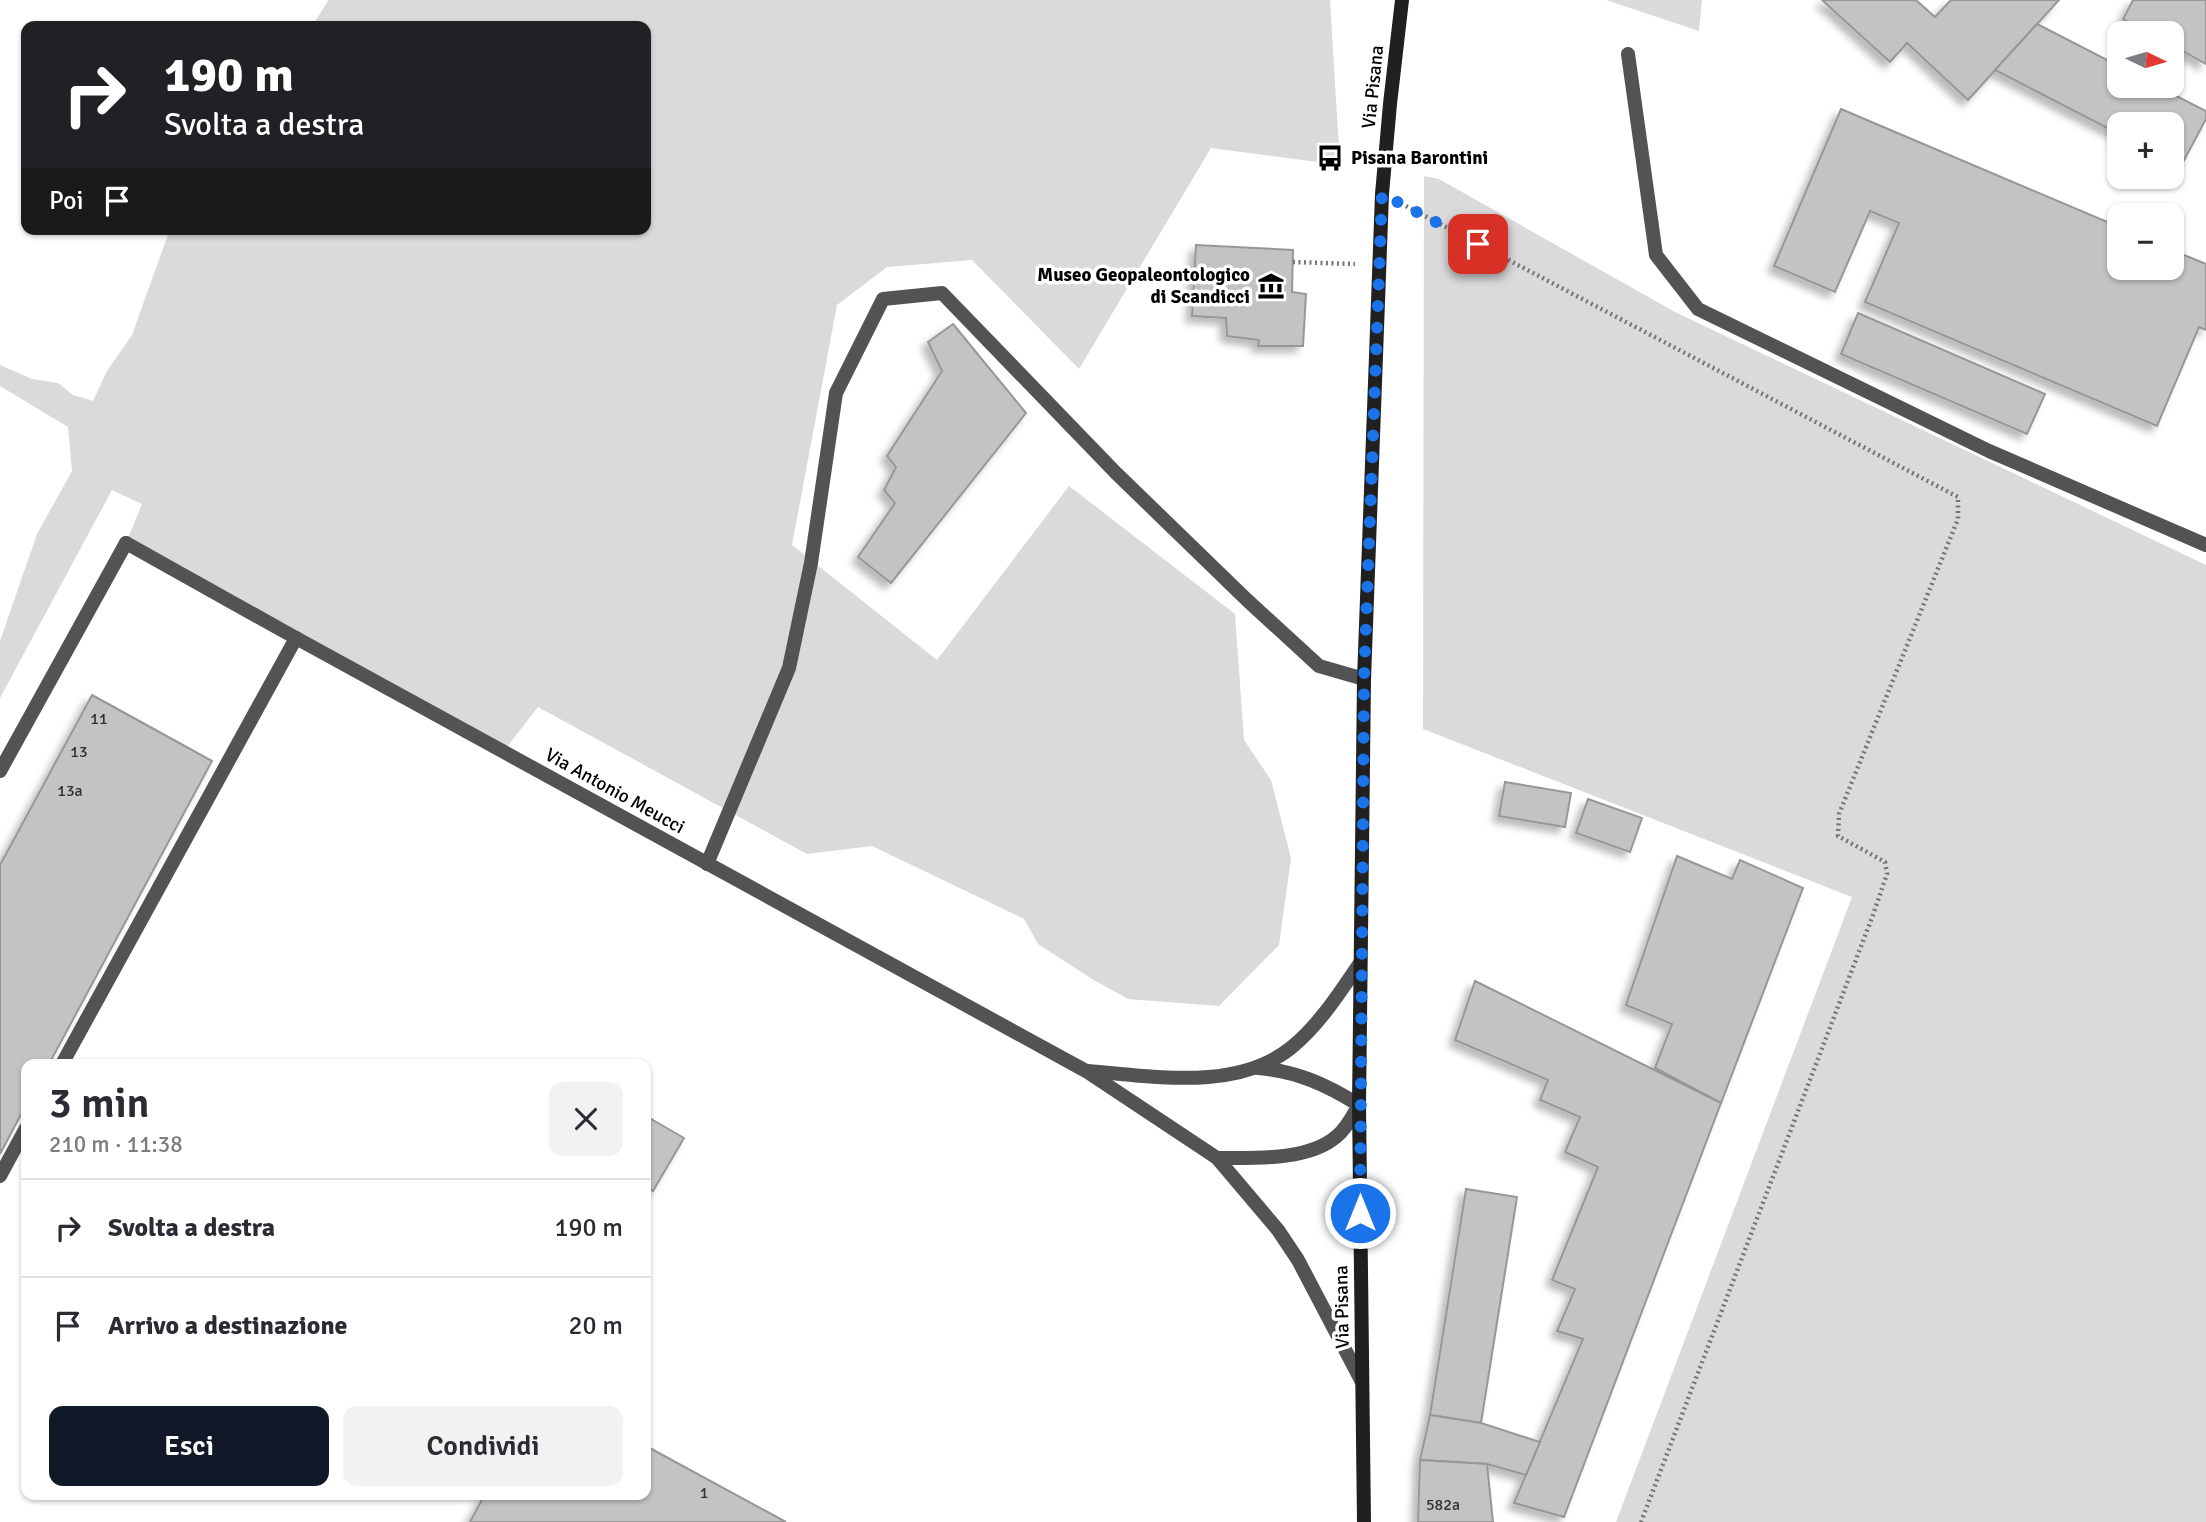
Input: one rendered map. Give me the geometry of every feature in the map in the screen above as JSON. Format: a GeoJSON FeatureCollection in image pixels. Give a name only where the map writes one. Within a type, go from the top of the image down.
{"type":"FeatureCollection","features":[{"type":"Feature","properties":{"kind":"main road","name":"Via Pisana"},"geometry":{"type":"LineString","coordinates":[[1364,1522],[1359,1105],[1364,679],[1382,194],[1402,0]]}},
{"type":"Feature","properties":{"kind":"street"},"geometry":{"type":"LineString","coordinates":[[1628,54],[1657,255],[1698,309],[1989,450],[2206,545]]}},
{"type":"Feature","properties":{"kind":"street"},"geometry":{"type":"LineString","coordinates":[[707,864],[789,668],[811,563],[836,393],[883,299],[942,293],[1116,473],[1257,610],[1319,666],[1364,679]]}},
{"type":"Feature","properties":{"kind":"street","name":"Via Antonio Meucci"},"geometry":{"type":"LineString","coordinates":[[0,771],[126,542],[1086,1071],[1217,1158],[1278,1230],[1298,1260],[1362,1381]]}},
{"type":"Feature","properties":{"kind":"street"},"geometry":{"type":"LineString","coordinates":[[64,1059],[296,638]]}},
{"type":"Feature","properties":{"kind":"street","name":"Via Antonio Meucci"},"geometry":{"type":"LineString","coordinates":[[1258,1068],[1280,1056],[1302,1038],[1330,1007],[1360,963]]}},
{"type":"Feature","properties":{"kind":"street","name":"Via Antonio Meucci"},"geometry":{"type":"LineString","coordinates":[[1086,1071],[1193,1077],[1258,1068],[1277,1069],[1305,1076],[1334,1089],[1359,1105]]}},
{"type":"Feature","properties":{"kind":"street"},"geometry":{"type":"LineString","coordinates":[[1217,1158],[1274,1158],[1315,1147],[1338,1135],[1359,1105]]}},
{"type":"Feature","properties":{"kind":"street"},"geometry":{"type":"LineString","coordinates":[[0,1176],[21,1137]]}},
{"type":"Feature","properties":{"kind":"path"},"geometry":{"type":"LineString","coordinates":[[1382,194],[1958,497],[1958,519],[1839,814],[1838,836],[1885,862],[1887,874],[1641,1522]]}},
{"type":"Feature","properties":{"kind":"path"},"geometry":{"type":"LineString","coordinates":[[1293,262],[1381,265]]}},
{"type":"Feature","properties":{"kind":"shaded area"},"geometry":{"type":"Polygon","coordinates":[[[1330,0],[1340,165],[1211,148],[1079,369],[972,260],[887,267],[837,305],[792,545],[937,660],[1069,486],[1235,614],[1244,740],[1271,780],[1291,858],[1279,945],[1219,1006],[1128,999],[1038,944],[1024,919],[872,846],[807,854],[538,707],[503,752],[126,543],[142,504],[112,490],[0,698],[0,641],[37,534],[72,471],[68,427],[0,386],[0,365],[32,379],[58,383],[73,395],[93,401],[107,371],[132,335],[168,235],[651,235],[651,21],[315,21],[328,1],[1330,0]]]}},
{"type":"Feature","properties":{"kind":"shaded area"},"geometry":{"type":"Polygon","coordinates":[[[1606,0],[1702,0],[1699,31],[1606,0]]]}},
{"type":"Feature","properties":{"kind":"shaded area"},"geometry":{"type":"Polygon","coordinates":[[[1424,176],[1439,179],[1675,312],[2206,565],[2206,1522],[1616,1522],[1852,897],[1423,729],[1424,176]]]}},
{"type":"Feature","properties":{"kind":"building"},"geometry":{"type":"Polygon","coordinates":[[[1822,0],[1916,0],[1935,17],[1951,0],[2059,0],[1968,100],[1907,43],[1890,62],[1822,0]]]}},
{"type":"Feature","properties":{"kind":"building"},"geometry":{"type":"Polygon","coordinates":[[[2133,0],[2206,0],[2206,64],[2184,52],[2184,21],[2123,19],[2133,0]]]}},
{"type":"Feature","properties":{"kind":"building"},"geometry":{"type":"Polygon","coordinates":[[[2037,24],[2107,60],[2107,98],[2181,98],[2206,111],[2206,119],[2184,160],[2184,112],[2107,112],[2107,128],[1995,70],[2037,24]]]}},
{"type":"Feature","properties":{"kind":"building"},"geometry":{"type":"Polygon","coordinates":[[[1841,109],[2107,222],[2107,280],[2184,280],[2184,255],[2206,264],[2206,330],[2199,327],[2157,426],[1865,302],[1899,223],[1870,211],[1835,292],[1774,266],[1841,109]]]}},
{"type":"Feature","properties":{"kind":"building"},"geometry":{"type":"Polygon","coordinates":[[[1196,245],[1293,250],[1292,292],[1306,294],[1303,346],[1258,346],[1259,340],[1227,336],[1226,318],[1192,316],[1196,245]]]}},
{"type":"Feature","properties":{"kind":"building"},"geometry":{"type":"Polygon","coordinates":[[[1858,313],[2045,394],[2027,434],[1841,354],[1858,313]]]}},
{"type":"Feature","properties":{"kind":"building"},"geometry":{"type":"Polygon","coordinates":[[[953,324],[1026,413],[891,583],[858,557],[895,503],[884,490],[896,467],[887,456],[942,371],[928,342],[953,324]]]}},
{"type":"Feature","properties":{"kind":"building"},"geometry":{"type":"Polygon","coordinates":[[[92,695],[212,761],[52,1059],[21,1059],[21,1114],[0,1154],[0,865],[92,695]]]}},
{"type":"Feature","properties":{"kind":"building"},"geometry":{"type":"Polygon","coordinates":[[[1505,782],[1571,793],[1565,827],[1499,816],[1505,782]]]}},
{"type":"Feature","properties":{"kind":"building"},"geometry":{"type":"Polygon","coordinates":[[[1588,799],[1642,818],[1630,852],[1576,833],[1588,799]]]}},
{"type":"Feature","properties":{"kind":"building"},"geometry":{"type":"Polygon","coordinates":[[[1677,856],[1732,879],[1740,860],[1803,888],[1721,1103],[1655,1068],[1672,1024],[1626,1005],[1677,856]]]}},
{"type":"Feature","properties":{"kind":"building"},"geometry":{"type":"Polygon","coordinates":[[[1475,981],[1721,1103],[1564,1517],[1514,1503],[1583,1339],[1557,1331],[1575,1289],[1552,1280],[1598,1167],[1565,1152],[1580,1117],[1540,1100],[1548,1080],[1455,1040],[1475,981]]]}},
{"type":"Feature","properties":{"kind":"building"},"geometry":{"type":"Polygon","coordinates":[[[651,1119],[684,1138],[653,1191],[651,1190],[651,1119]]]}},
{"type":"Feature","properties":{"kind":"building"},"geometry":{"type":"Polygon","coordinates":[[[1466,1189],[1517,1197],[1481,1423],[1430,1415],[1466,1189]]]}},
{"type":"Feature","properties":{"kind":"building"},"geometry":{"type":"Polygon","coordinates":[[[1430,1415],[1481,1423],[1540,1442],[1526,1475],[1487,1464],[1420,1460],[1430,1415]]]}},
{"type":"Feature","properties":{"kind":"building"},"geometry":{"type":"Polygon","coordinates":[[[651,1449],[786,1522],[470,1522],[482,1500],[651,1500],[651,1449]]]}},
{"type":"Feature","properties":{"kind":"building"},"geometry":{"type":"Polygon","coordinates":[[[1420,1460],[1487,1464],[1493,1522],[1418,1522],[1420,1460]]]}},
{"type":"Feature","properties":{"kind":"place","name":"Pisana Barontini"},"geometry":{"type":"Point","coordinates":[1330,158]}},
{"type":"Feature","properties":{"kind":"place","name":"Museo Geopaleontologico di Scandicci"},"geometry":{"type":"Point","coordinates":[1271,286]}},
{"type":"Feature","properties":{"kind":"route"},"geometry":{"type":"LineString","coordinates":[[1360,1213],[1364,679],[1382,194],[1478,244]]}}]}
